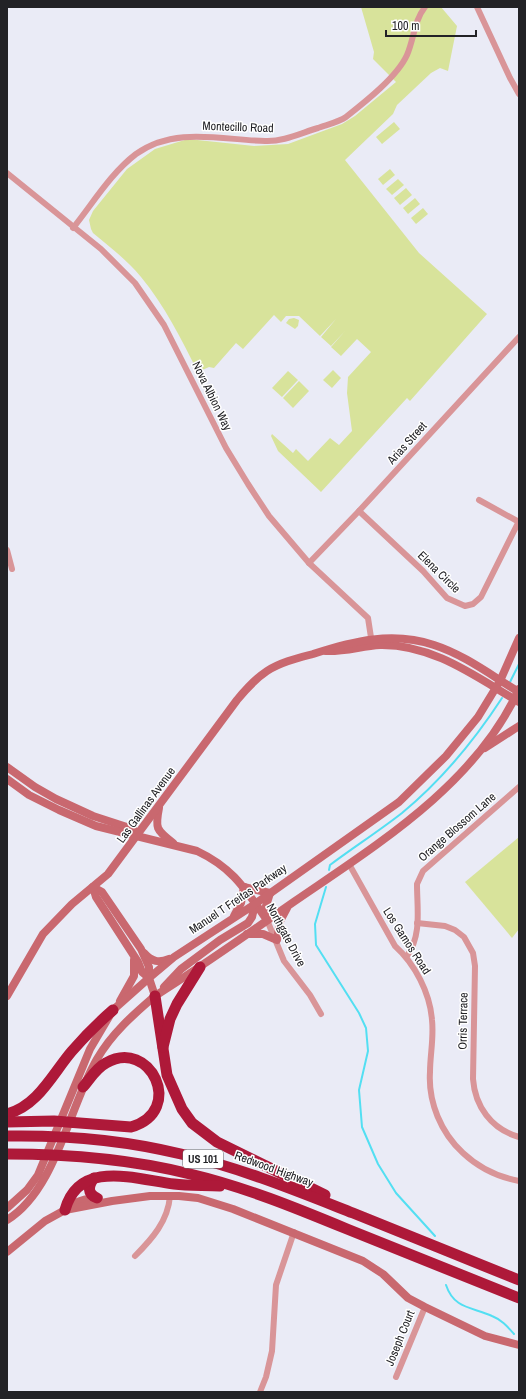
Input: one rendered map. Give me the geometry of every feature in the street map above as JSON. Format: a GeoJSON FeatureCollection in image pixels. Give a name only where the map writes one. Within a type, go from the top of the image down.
{"type":"FeatureCollection","features":[{"type":"Feature","properties":{"kind":"highway"},"geometry":{"type":"LineString","coordinates":[[162,1047],[170,1019],[177,1004],[200,967]]}},
{"type":"Feature","properties":{"kind":"highway"},"geometry":{"type":"LineString","coordinates":[[155,996],[165,1066],[173,1092],[182,1109],[201,1131],[225,1147],[272,1168],[388,1227]]}},
{"type":"Feature","properties":{"kind":"highway"},"geometry":{"type":"LineString","coordinates":[[7,1114],[28,1104],[43,1089],[71,1052],[95,1025],[114,1010]]}},
{"type":"Feature","properties":{"kind":"highway"},"geometry":{"type":"LineString","coordinates":[[7,1122],[54,1121],[131,1127],[139,1125],[149,1118],[156,1108],[159,1097],[159,1088],[154,1074],[142,1063],[130,1058],[106,1063],[83,1088]]}},
{"type":"Feature","properties":{"kind":"highway","name":"Redwood Highway"},"geometry":{"type":"LineString","coordinates":[[7,1136],[94,1139],[181,1153],[271,1181],[519,1280]]}},
{"type":"Feature","properties":{"kind":"highway","name":"US 101"},"geometry":{"type":"LineString","coordinates":[[7,1154],[56,1155],[118,1160],[178,1171],[238,1187],[296,1208],[519,1298]]}},
{"type":"Feature","properties":{"kind":"highway"},"geometry":{"type":"LineString","coordinates":[[65,1210],[69,1197],[77,1186],[94,1178],[112,1176],[175,1184],[238,1187]]}},
{"type":"Feature","properties":{"kind":"highway"},"geometry":{"type":"LineString","coordinates":[[94,1178],[91,1182],[89,1190],[91,1195],[97,1198]]}},
{"type":"Feature","properties":{"kind":"highway"},"geometry":{"type":"LineString","coordinates":[[489,1286],[519,1304]]}},
{"type":"Feature","properties":{"kind":"main road","name":"Las Gallinas Avenue"},"geometry":{"type":"LineString","coordinates":[[7,996],[42,934],[72,904],[108,874],[126,853],[237,700],[252,683],[268,670],[289,661],[321,651],[340,652],[372,643],[381,637],[406,638],[435,645],[461,658],[510,691]]}},
{"type":"Feature","properties":{"kind":"main road","name":"Manuel T Freitas Parkway"},"geometry":{"type":"LineString","coordinates":[[69,1110],[83,1088],[98,1058],[128,1018],[155,996],[200,967],[349,864],[416,814],[457,776],[479,752],[502,719],[510,691],[519,638]]}},
{"type":"Feature","properties":{"kind":"main road","name":"Las Gallinas Avenue"},"geometry":{"type":"LineString","coordinates":[[372,643],[432,654],[510,691]]}},
{"type":"Feature","properties":{"kind":"main road"},"geometry":{"type":"LineString","coordinates":[[432,654],[435,645]]}},
{"type":"Feature","properties":{"kind":"main road","name":"Manuel T Freitas Parkway"},"geometry":{"type":"LineString","coordinates":[[7,1220],[30,1200],[69,1110],[90,1049],[114,1010],[174,957],[256,904],[399,802],[426,777],[462,738],[478,716],[510,691]]}},
{"type":"Feature","properties":{"kind":"main road"},"geometry":{"type":"LineString","coordinates":[[479,752],[519,726]]}},
{"type":"Feature","properties":{"kind":"main road","name":"Northgate Drive"},"geometry":{"type":"LineString","coordinates":[[7,767],[35,788],[93,816],[133,828],[138,836]]}},
{"type":"Feature","properties":{"kind":"main road","name":"Northgate Drive"},"geometry":{"type":"LineString","coordinates":[[7,779],[29,795],[82,820],[116,831],[197,851],[208,856],[224,866],[244,887],[267,920]]}},
{"type":"Feature","properties":{"kind":"main road"},"geometry":{"type":"LineString","coordinates":[[29,795],[35,788]]}},
{"type":"Feature","properties":{"kind":"main road"},"geometry":{"type":"LineString","coordinates":[[160,806],[156,824],[157,828],[175,845]]}},
{"type":"Feature","properties":{"kind":"main road"},"geometry":{"type":"LineString","coordinates":[[116,831],[124,839],[126,844],[126,853]]}},
{"type":"Feature","properties":{"kind":"main road"},"geometry":{"type":"LineString","coordinates":[[93,887],[102,892],[148,958],[154,961],[162,962],[174,957]]}},
{"type":"Feature","properties":{"kind":"main road"},"geometry":{"type":"LineString","coordinates":[[93,887],[96,897],[142,972],[149,978]]}},
{"type":"Feature","properties":{"kind":"main road"},"geometry":{"type":"LineString","coordinates":[[233,918],[241,903],[244,887],[270,893],[266,906],[267,920]]}},
{"type":"Feature","properties":{"kind":"main road"},"geometry":{"type":"LineString","coordinates":[[141,950],[149,967],[149,978],[155,996],[181,969],[220,940],[248,923],[252,917],[256,904]]}},
{"type":"Feature","properties":{"kind":"main road"},"geometry":{"type":"LineString","coordinates":[[247,934],[263,934],[277,940],[280,921],[288,906]]}},
{"type":"Feature","properties":{"kind":"main road"},"geometry":{"type":"LineString","coordinates":[[114,1010],[134,976],[133,956]]}},
{"type":"Feature","properties":{"kind":"main road","name":"Manuel T Freitas Parkway"},"geometry":{"type":"LineString","coordinates":[[7,1208],[39,1180]]}},
{"type":"Feature","properties":{"kind":"main road"},"geometry":{"type":"LineString","coordinates":[[7,1252],[49,1218],[65,1210],[112,1201],[150,1196],[198,1198],[233,1209],[294,1232],[363,1261],[383,1274],[408,1298],[485,1336],[519,1345]]}},
{"type":"Feature","properties":{"kind":"main road"},"geometry":{"type":"LineString","coordinates":[[65,1210],[71,1204],[97,1198],[112,1201]]}},
{"type":"Feature","properties":{"kind":"street","name":"Montecillo Road"},"geometry":{"type":"LineString","coordinates":[[73,228],[122,166],[137,154],[153,145],[185,136],[266,141],[289,138],[344,118],[384,84],[402,63],[410,47],[416,22],[425,7]]}},
{"type":"Feature","properties":{"kind":"street"},"geometry":{"type":"LineString","coordinates":[[478,7],[510,78],[519,94]]}},
{"type":"Feature","properties":{"kind":"street","name":"Nova Albion Way"},"geometry":{"type":"LineString","coordinates":[[7,173],[73,228],[106,252],[135,283],[164,325],[226,448],[269,516],[309,563],[368,618],[372,643]]}},
{"type":"Feature","properties":{"kind":"street","name":"Arias Street"},"geometry":{"type":"LineString","coordinates":[[309,563],[359,511],[519,337]]}},
{"type":"Feature","properties":{"kind":"street"},"geometry":{"type":"LineString","coordinates":[[479,500],[519,521]]}},
{"type":"Feature","properties":{"kind":"street","name":"Elena Circle"},"geometry":{"type":"LineString","coordinates":[[359,511],[423,571],[447,598],[465,606],[473,604],[481,597],[519,521]]}},
{"type":"Feature","properties":{"kind":"street"},"geometry":{"type":"LineString","coordinates":[[7,550],[12,569]]}},
{"type":"Feature","properties":{"kind":"street","name":"Orange Blossom Lane"},"geometry":{"type":"LineString","coordinates":[[407,956],[413,948],[417,935],[416,884],[423,871],[519,787]]}},
{"type":"Feature","properties":{"kind":"street","name":"Los Gamos Road"},"geometry":{"type":"LineString","coordinates":[[349,864],[395,946],[407,956],[429,1000],[432,1020],[429,1074],[432,1098],[438,1119],[451,1143],[472,1162],[505,1179],[519,1181]]}},
{"type":"Feature","properties":{"kind":"street","name":"Northgate Drive"},"geometry":{"type":"LineString","coordinates":[[267,920],[277,940],[284,961],[310,995],[321,1014]]}},
{"type":"Feature","properties":{"kind":"street","name":"Orris Terrace"},"geometry":{"type":"LineString","coordinates":[[417,923],[445,926],[455,930],[464,937],[473,953],[475,966],[474,1093],[479,1105],[490,1121],[502,1129],[519,1136]]}},
{"type":"Feature","properties":{"kind":"street"},"geometry":{"type":"LineString","coordinates":[[135,1256],[152,1239],[166,1217],[170,1196]]}},
{"type":"Feature","properties":{"kind":"street"},"geometry":{"type":"LineString","coordinates":[[260,1392],[266,1377],[272,1351],[276,1285],[294,1232]]}},
{"type":"Feature","properties":{"kind":"street","name":"Joseph Court"},"geometry":{"type":"LineString","coordinates":[[396,1376],[425,1307]]}},
{"type":"Feature","properties":{"kind":"green space"},"geometry":{"type":"Polygon","coordinates":[[[361,7],[441,7],[457,26],[448,71],[440,68],[431,73],[397,105],[393,114],[345,160],[419,253],[487,314],[410,401],[407,398],[321,492],[278,451],[271,436],[272,434],[293,453],[296,449],[308,461],[330,438],[339,445],[352,431],[347,393],[348,377],[371,352],[357,339],[341,356],[331,347],[345,331],[331,346],[321,337],[336,319],[320,336],[299,316],[286,316],[281,322],[274,315],[243,349],[236,343],[214,368],[209,367],[198,372],[158,299],[130,265],[93,233],[89,220],[93,211],[127,169],[155,149],[188,139],[254,146],[288,144],[342,124],[355,116],[396,82],[373,59],[374,52],[361,7]]]}},
{"type":"Feature","properties":{"kind":"green space"},"geometry":{"type":"Polygon","coordinates":[[[394,122],[400,129],[382,144],[376,137],[394,122]]]}},
{"type":"Feature","properties":{"kind":"green space"},"geometry":{"type":"Polygon","coordinates":[[[390,169],[395,175],[383,185],[378,179],[390,169]]]}},
{"type":"Feature","properties":{"kind":"green space"},"geometry":{"type":"Polygon","coordinates":[[[398,179],[404,185],[392,195],[386,189],[398,179]]]}},
{"type":"Feature","properties":{"kind":"green space"},"geometry":{"type":"Polygon","coordinates":[[[406,188],[412,195],[400,205],[394,198],[406,188]]]}},
{"type":"Feature","properties":{"kind":"green space"},"geometry":{"type":"Polygon","coordinates":[[[415,198],[420,204],[408,214],[403,208],[415,198]]]}},
{"type":"Feature","properties":{"kind":"green space"},"geometry":{"type":"Polygon","coordinates":[[[423,208],[428,214],[416,224],[411,218],[423,208]]]}},
{"type":"Feature","properties":{"kind":"green space"},"geometry":{"type":"Polygon","coordinates":[[[294,318],[299,320],[298,326],[295,329],[286,323],[289,319],[294,318]]]}},
{"type":"Feature","properties":{"kind":"green space"},"geometry":{"type":"Polygon","coordinates":[[[333,370],[341,378],[332,388],[323,380],[333,370]]]}},
{"type":"Feature","properties":{"kind":"green space"},"geometry":{"type":"Polygon","coordinates":[[[288,371],[298,380],[282,397],[272,388],[288,371]]]}},
{"type":"Feature","properties":{"kind":"green space"},"geometry":{"type":"Polygon","coordinates":[[[299,381],[309,391],[293,408],[283,398],[299,381]]]}},
{"type":"Feature","properties":{"kind":"green space"},"geometry":{"type":"Polygon","coordinates":[[[519,837],[519,929],[512,938],[465,882],[519,837]]]}},
{"type":"Feature","properties":{"kind":"waterway"},"geometry":{"type":"LineString","coordinates":[[510,682],[519,664]]}},
{"type":"Feature","properties":{"kind":"waterway"},"geometry":{"type":"LineString","coordinates":[[329,870],[330,865],[402,813],[431,787],[469,745],[502,698]]}},
{"type":"Feature","properties":{"kind":"waterway"},"geometry":{"type":"LineString","coordinates":[[326,887],[315,924],[316,945],[359,1013],[366,1028],[368,1051],[359,1090],[362,1127],[378,1164],[396,1193],[435,1236]]}},
{"type":"Feature","properties":{"kind":"waterway"},"geometry":{"type":"LineString","coordinates":[[446,1285],[449,1293],[459,1303],[499,1319],[514,1334]]}}]}
